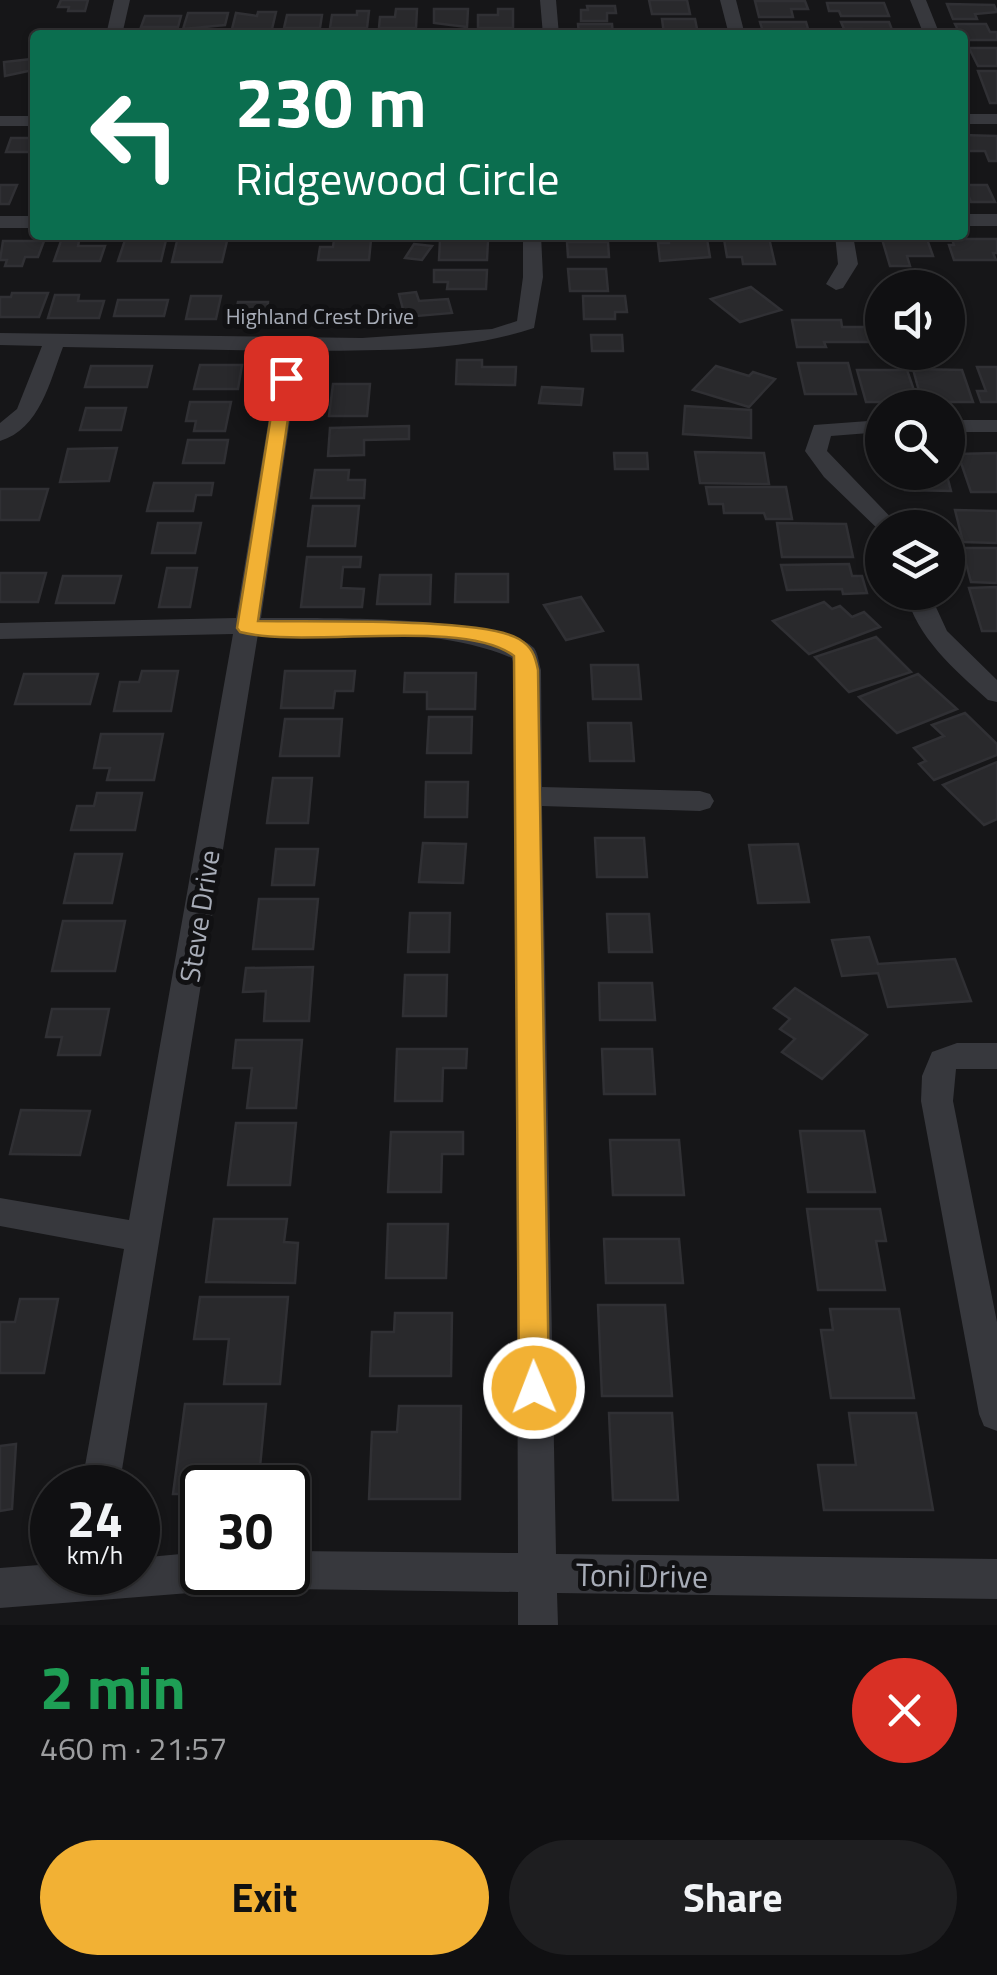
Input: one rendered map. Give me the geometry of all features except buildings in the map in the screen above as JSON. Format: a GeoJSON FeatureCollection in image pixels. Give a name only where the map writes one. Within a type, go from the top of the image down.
{"type":"FeatureCollection","features":[{"type":"Feature","properties":{"kind":"street"},"geometry":{"type":"LineString","coordinates":[[115,30],[122,0]]}},
{"type":"Feature","properties":{"kind":"street"},"geometry":{"type":"LineString","coordinates":[[548,0],[550,30]]}},
{"type":"Feature","properties":{"kind":"street"},"geometry":{"type":"LineString","coordinates":[[728,0],[736,30]]}},
{"type":"Feature","properties":{"kind":"street"},"geometry":{"type":"LineString","coordinates":[[918,0],[930,30]]}},
{"type":"Feature","properties":{"kind":"street"},"geometry":{"type":"LineString","coordinates":[[968,115],[997,119]]}},
{"type":"Feature","properties":{"kind":"street"},"geometry":{"type":"LineString","coordinates":[[0,121],[30,121]]}},
{"type":"Feature","properties":{"kind":"street"},"geometry":{"type":"LineString","coordinates":[[968,220],[997,220]]}},
{"type":"Feature","properties":{"kind":"street"},"geometry":{"type":"LineString","coordinates":[[0,222],[30,222]]}},
{"type":"Feature","properties":{"kind":"street","name":"Highland Crest Drive"},"geometry":{"type":"LineString","coordinates":[[0,339],[466,340],[520,330],[530,317],[532,240]]}},
{"type":"Feature","properties":{"kind":"street"},"geometry":{"type":"LineString","coordinates":[[836,284],[848,264],[845,240]]}},
{"type":"Feature","properties":{"kind":"street"},"geometry":{"type":"LineString","coordinates":[[0,434],[27,412],[55,340]]}},
{"type":"Feature","properties":{"kind":"street","name":"Steve Drive"},"geometry":{"type":"LineString","coordinates":[[104,1465],[247,628],[291,342]]}},
{"type":"Feature","properties":{"kind":"street"},"geometry":{"type":"LineString","coordinates":[[965,426],[997,426]]}},
{"type":"Feature","properties":{"kind":"street"},"geometry":{"type":"LineString","coordinates":[[865,427],[822,430],[816,451],[830,476],[876,510]]}},
{"type":"Feature","properties":{"kind":"street"},"geometry":{"type":"LineString","coordinates":[[923,610],[942,644],[997,694]]}},
{"type":"Feature","properties":{"kind":"street"},"geometry":{"type":"LineString","coordinates":[[0,631],[247,628],[451,632],[490,637],[520,648],[528,670],[538,1625]]}},
{"type":"Feature","properties":{"kind":"street"},"geometry":{"type":"LineString","coordinates":[[529,796],[700,801]]}},
{"type":"Feature","properties":{"kind":"street"},"geometry":{"type":"LineString","coordinates":[[997,1056],[956,1056],[943,1061],[937,1101],[997,1414]]}},
{"type":"Feature","properties":{"kind":"street"},"geometry":{"type":"LineString","coordinates":[[0,1212],[145,1238]]}},
{"type":"Feature","properties":{"kind":"street","name":"Toni Drive"},"geometry":{"type":"LineString","coordinates":[[310,1570],[997,1579]]}},
{"type":"Feature","properties":{"kind":"street"},"geometry":{"type":"LineString","coordinates":[[0,1588],[30,1584]]}},
{"type":"Feature","properties":{"kind":"route"},"geometry":{"type":"LineString","coordinates":[[286,378],[247,628],[451,632],[509,642],[524,653],[528,670],[534,1388]]}}]}
